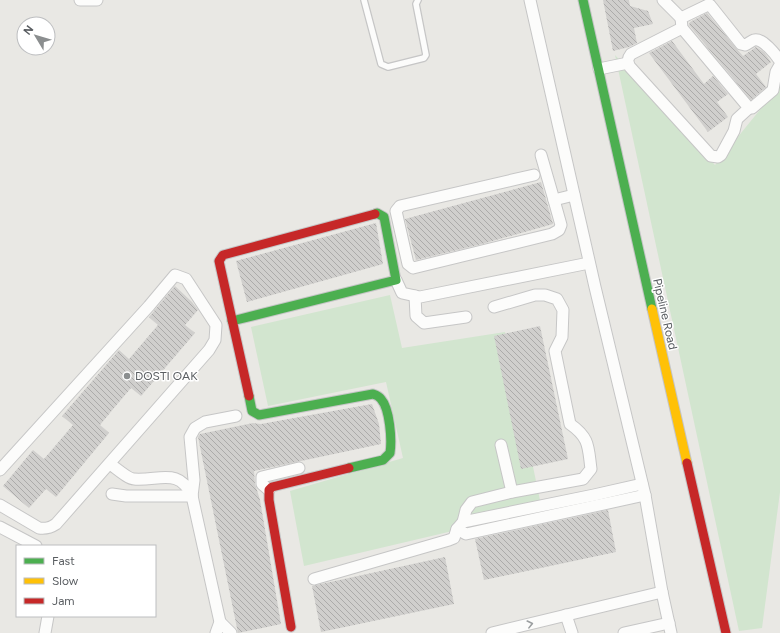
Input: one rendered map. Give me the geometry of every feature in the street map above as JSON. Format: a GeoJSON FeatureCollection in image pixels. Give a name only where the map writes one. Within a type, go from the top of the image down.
{"type":"FeatureCollection","features":[{"type":"Feature","properties":{"kind":"street"},"geometry":{"type":"LineString","coordinates":[[80,0],[97,0]]}},
{"type":"Feature","properties":{"kind":"street"},"geometry":{"type":"LineString","coordinates":[[530,0],[589,263],[643,489],[670,628],[624,633]]}},
{"type":"Feature","properties":{"kind":"street","name":"Pipeline Road"},"geometry":{"type":"LineString","coordinates":[[583,0],[726,633]]}},
{"type":"Feature","properties":{"kind":"street"},"geometry":{"type":"LineString","coordinates":[[663,0],[749,108]]}},
{"type":"Feature","properties":{"kind":"street"},"geometry":{"type":"LineString","coordinates":[[628,63],[628,59],[632,54],[708,5],[710,5],[742,44],[746,45],[754,40],[758,40],[777,55],[780,61]]}},
{"type":"Feature","properties":{"kind":"street"},"geometry":{"type":"LineString","coordinates":[[599,69],[628,63]]}},
{"type":"Feature","properties":{"kind":"street"},"geometry":{"type":"LineString","coordinates":[[628,63],[711,156],[718,157],[721,155],[734,131],[737,119],[773,90],[776,72],[780,65]]}},
{"type":"Feature","properties":{"kind":"street"},"geometry":{"type":"LineString","coordinates":[[534,175],[400,206],[396,211],[408,264],[413,268],[552,234],[559,230],[561,225],[541,155]]}},
{"type":"Feature","properties":{"kind":"street"},"geometry":{"type":"LineString","coordinates":[[554,200],[574,195]]}},
{"type":"Feature","properties":{"kind":"street"},"geometry":{"type":"LineString","coordinates":[[291,627],[268,495],[269,490],[272,487],[384,460],[387,458],[390,451],[391,432],[384,401],[373,394],[259,415],[252,411],[219,261],[224,255],[376,213],[384,217],[396,280],[402,293],[414,296],[420,297],[589,263]]}},
{"type":"Feature","properties":{"kind":"street"},"geometry":{"type":"LineString","coordinates":[[0,470],[149,306],[175,275],[186,279],[216,325],[215,340],[209,350],[110,464],[62,518],[52,527],[44,529],[39,528],[0,505]]}},
{"type":"Feature","properties":{"kind":"street"},"geometry":{"type":"LineString","coordinates":[[232,321],[396,280]]}},
{"type":"Feature","properties":{"kind":"street"},"geometry":{"type":"LineString","coordinates":[[314,579],[449,540],[454,538],[466,510],[472,502],[512,492],[583,479],[591,469],[588,444],[580,432],[570,424],[555,351],[562,337],[563,310],[557,299],[545,295],[535,295],[494,307]]}},
{"type":"Feature","properties":{"kind":"street"},"geometry":{"type":"LineString","coordinates":[[414,296],[416,316],[424,323],[466,317]]}},
{"type":"Feature","properties":{"kind":"street"},"geometry":{"type":"LineString","coordinates":[[192,496],[194,480],[190,437],[195,428],[205,422],[236,416]]}},
{"type":"Feature","properties":{"kind":"street"},"geometry":{"type":"LineString","coordinates":[[501,446],[512,492]]}},
{"type":"Feature","properties":{"kind":"street"},"geometry":{"type":"LineString","coordinates":[[110,464],[133,479],[174,478],[182,481],[188,487],[192,496],[220,622],[231,633]]}},
{"type":"Feature","properties":{"kind":"street"},"geometry":{"type":"LineString","coordinates":[[269,490],[262,484],[262,477],[299,468]]}},
{"type":"Feature","properties":{"kind":"street"},"geometry":{"type":"LineString","coordinates":[[460,525],[466,534],[643,489]]}},
{"type":"Feature","properties":{"kind":"street"},"geometry":{"type":"LineString","coordinates":[[112,494],[126,496],[192,496]]}},
{"type":"Feature","properties":{"kind":"street"},"geometry":{"type":"LineString","coordinates":[[0,527],[34,545]]}},
{"type":"Feature","properties":{"kind":"street"},"geometry":{"type":"LineString","coordinates":[[492,633],[662,592]]}},
{"type":"Feature","properties":{"kind":"street"},"geometry":{"type":"LineString","coordinates":[[566,615],[572,633]]}},
{"type":"Feature","properties":{"kind":"street"},"geometry":{"type":"LineString","coordinates":[[44,633],[48,617]]}},
{"type":"Feature","properties":{"kind":"street"},"geometry":{"type":"LineString","coordinates":[[216,633],[220,622]]}},
{"type":"Feature","properties":{"kind":"lane"},"geometry":{"type":"LineString","coordinates":[[364,0],[381,64],[388,67],[424,58],[426,55],[416,4],[418,0]]}},
{"type":"Feature","properties":{"kind":"green space"},"geometry":{"type":"Polygon","coordinates":[[[615,55],[715,165],[780,85],[780,492],[762,628],[739,631],[615,55]]]}},
{"type":"Feature","properties":{"kind":"green space"},"geometry":{"type":"Polygon","coordinates":[[[390,295],[402,348],[505,332],[542,510],[304,566],[290,491],[403,458],[386,382],[268,406],[251,327],[390,295]]]}},
{"type":"Feature","properties":{"kind":"building"},"geometry":{"type":"Polygon","coordinates":[[[603,0],[629,0],[630,6],[648,11],[653,24],[634,28],[637,43],[629,47],[613,51],[603,0]]]}},
{"type":"Feature","properties":{"kind":"building"},"geometry":{"type":"Polygon","coordinates":[[[707,13],[743,56],[756,47],[764,52],[771,62],[756,74],[766,87],[751,100],[689,25],[690,22],[707,13]]]}},
{"type":"Feature","properties":{"kind":"building"},"geometry":{"type":"Polygon","coordinates":[[[672,41],[704,84],[713,76],[728,94],[717,102],[728,117],[708,132],[649,53],[672,41]]]}},
{"type":"Feature","properties":{"kind":"building"},"geometry":{"type":"Polygon","coordinates":[[[541,182],[553,224],[482,244],[416,260],[405,219],[541,182]]]}},
{"type":"Feature","properties":{"kind":"building"},"geometry":{"type":"Polygon","coordinates":[[[376,223],[383,264],[247,302],[236,261],[376,223]]]}},
{"type":"Feature","properties":{"kind":"building"},"geometry":{"type":"Polygon","coordinates":[[[175,286],[192,302],[198,310],[185,325],[195,333],[141,396],[131,388],[114,408],[100,425],[109,433],[56,497],[46,489],[29,508],[3,486],[33,450],[44,459],[73,425],[62,416],[119,350],[129,359],[158,325],[149,317],[175,286]]]}},
{"type":"Feature","properties":{"kind":"building"},"geometry":{"type":"Polygon","coordinates":[[[540,326],[568,459],[521,469],[494,336],[540,326]]]}},
{"type":"Feature","properties":{"kind":"building"},"geometry":{"type":"Polygon","coordinates":[[[372,404],[379,424],[381,444],[254,471],[255,484],[260,500],[281,624],[238,633],[198,437],[200,434],[253,423],[261,424],[372,404]]]}},
{"type":"Feature","properties":{"kind":"building"},"geometry":{"type":"Polygon","coordinates":[[[608,510],[616,552],[484,580],[475,539],[608,510]]]}},
{"type":"Feature","properties":{"kind":"building"},"geometry":{"type":"Polygon","coordinates":[[[445,557],[454,604],[321,632],[312,586],[445,557]]]}},
{"type":"Feature","properties":{"kind":"traffic: fast"},"geometry":{"type":"LineString","coordinates":[[583,0],[652,309]]}},
{"type":"Feature","properties":{"kind":"traffic: fast"},"geometry":{"type":"LineString","coordinates":[[232,321],[396,280],[384,217],[377,213],[375,214]]}},
{"type":"Feature","properties":{"kind":"traffic: fast"},"geometry":{"type":"LineString","coordinates":[[249,396],[252,411],[259,415],[373,394],[378,396],[384,404],[388,417],[391,440],[390,453],[383,460],[349,468]]}},
{"type":"Feature","properties":{"kind":"traffic: slow"},"geometry":{"type":"LineString","coordinates":[[652,309],[687,463]]}},
{"type":"Feature","properties":{"kind":"traffic: jam"},"geometry":{"type":"LineString","coordinates":[[249,396],[219,261],[223,255],[375,214]]}},
{"type":"Feature","properties":{"kind":"traffic: jam"},"geometry":{"type":"LineString","coordinates":[[687,463],[726,633]]}},
{"type":"Feature","properties":{"kind":"traffic: jam"},"geometry":{"type":"LineString","coordinates":[[291,627],[269,500],[269,490],[272,487],[349,468]]}},
{"type":"Feature","properties":{"kind":"place","name":"DOSTI OAK"},"geometry":{"type":"Point","coordinates":[127,376]}}]}
